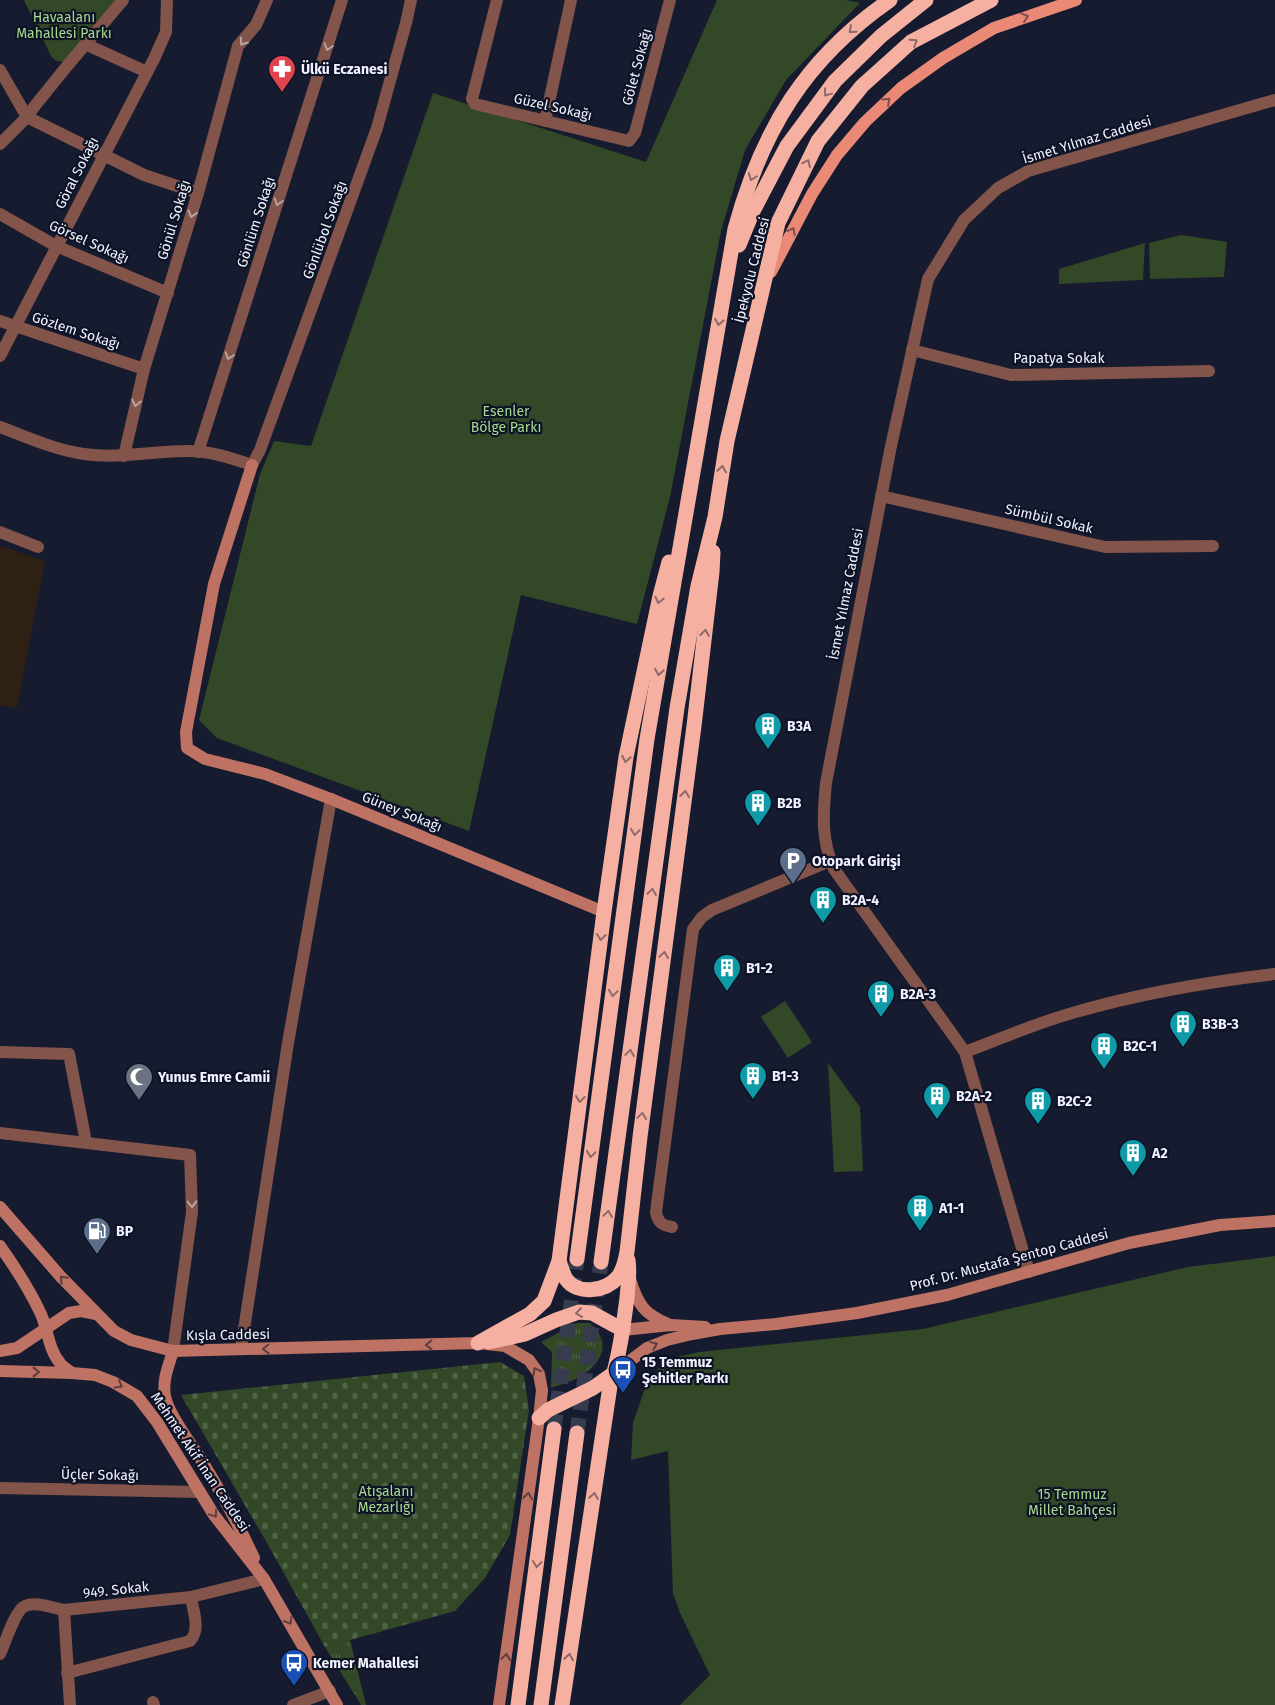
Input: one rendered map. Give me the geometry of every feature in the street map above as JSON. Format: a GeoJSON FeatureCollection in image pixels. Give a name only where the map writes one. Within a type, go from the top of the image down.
{"type":"FeatureCollection","features":[{"type":"Feature","properties":{"kind":"highway","name":"İpekyolu Caddesi"},"geometry":{"type":"LineString","coordinates":[[691,486],[735,229],[753,172],[787,104],[814,66],[833,46],[890,0]]}},
{"type":"Feature","properties":{"kind":"highway"},"geometry":{"type":"LineString","coordinates":[[727,274],[753,211],[787,146],[836,81],[881,36],[926,0]]}},
{"type":"Feature","properties":{"kind":"highway","name":"İpekyolu Caddesi"},"geometry":{"type":"LineString","coordinates":[[715,518],[727,441],[778,223],[818,141],[862,86],[911,42],[991,0]]}},
{"type":"Feature","properties":{"kind":"highway"},"geometry":{"type":"LineString","coordinates":[[478,1344],[530,1314],[544,1301],[559,1260],[626,758],[660,596],[691,486]]}},
{"type":"Feature","properties":{"kind":"highway"},"geometry":{"type":"LineString","coordinates":[[577,1259],[647,739],[691,486]]}},
{"type":"Feature","properties":{"kind":"highway"},"geometry":{"type":"LineString","coordinates":[[559,1260],[566,1278],[573,1285],[591,1290],[605,1288],[617,1278],[623,1269],[627,1252],[695,717],[712,572],[715,518]]}},
{"type":"Feature","properties":{"kind":"highway"},"geometry":{"type":"LineString","coordinates":[[601,1262],[677,708],[698,586],[715,518]]}},
{"type":"Feature","properties":{"kind":"highway"},"geometry":{"type":"LineString","coordinates":[[562,1705],[610,1386],[623,1330],[630,1276],[627,1252]]}},
{"type":"Feature","properties":{"kind":"highway"},"geometry":{"type":"LineString","coordinates":[[478,1344],[525,1334],[579,1312],[592,1313],[623,1330]]}},
{"type":"Feature","properties":{"kind":"highway"},"geometry":{"type":"LineString","coordinates":[[539,1418],[548,1410],[594,1388],[614,1372]]}},
{"type":"Feature","properties":{"kind":"highway"},"geometry":{"type":"LineString","coordinates":[[518,1705],[554,1429]]}},
{"type":"Feature","properties":{"kind":"highway"},"geometry":{"type":"LineString","coordinates":[[541,1705],[577,1433]]}},
{"type":"Feature","properties":{"kind":"main road"},"geometry":{"type":"LineString","coordinates":[[758,307],[774,263],[812,194],[837,155],[865,122],[901,88],[943,58],[994,28],[1076,0]]}},
{"type":"Feature","properties":{"kind":"main road","name":"Güney Sokağı"},"geometry":{"type":"LineString","coordinates":[[252,464],[214,584],[186,732],[187,748],[205,760],[265,774],[331,799],[604,912]]}},
{"type":"Feature","properties":{"kind":"main road"},"geometry":{"type":"LineString","coordinates":[[0,1207],[96,1314]]}},
{"type":"Feature","properties":{"kind":"main road","name":"Prof. Dr. Mustafa Şentop Caddesi"},"geometry":{"type":"LineString","coordinates":[[720,1329],[776,1324],[856,1313],[948,1295],[1129,1243],[1220,1225],[1275,1221]]}},
{"type":"Feature","properties":{"kind":"main road"},"geometry":{"type":"LineString","coordinates":[[0,1246],[31,1294],[60,1363],[72,1373]]}},
{"type":"Feature","properties":{"kind":"main road"},"geometry":{"type":"LineString","coordinates":[[630,1276],[635,1295],[644,1310],[651,1316],[671,1326]]}},
{"type":"Feature","properties":{"kind":"main road"},"geometry":{"type":"LineString","coordinates":[[0,1351],[17,1348],[69,1313],[81,1311],[96,1314]]}},
{"type":"Feature","properties":{"kind":"main road","name":"Kışla Caddesi"},"geometry":{"type":"LineString","coordinates":[[96,1314],[114,1331],[131,1340],[173,1351],[478,1344],[505,1346],[529,1360],[539,1374],[542,1390],[499,1705]]}},
{"type":"Feature","properties":{"kind":"main road"},"geometry":{"type":"LineString","coordinates":[[623,1330],[671,1326],[720,1329]]}},
{"type":"Feature","properties":{"kind":"main road"},"geometry":{"type":"LineString","coordinates":[[614,1372],[647,1348],[667,1340],[720,1329]]}},
{"type":"Feature","properties":{"kind":"main road"},"geometry":{"type":"LineString","coordinates":[[173,1351],[165,1378],[165,1397],[177,1422],[204,1464],[245,1538],[264,1579]]}},
{"type":"Feature","properties":{"kind":"main road"},"geometry":{"type":"LineString","coordinates":[[0,1371],[72,1373]]}},
{"type":"Feature","properties":{"kind":"main road","name":"Mehmet Akif İnan Caddesi"},"geometry":{"type":"LineString","coordinates":[[72,1373],[94,1375],[113,1382],[137,1396],[157,1422],[214,1515],[264,1579],[337,1705]]}},
{"type":"Feature","properties":{"kind":"street"},"geometry":{"type":"LineString","coordinates":[[0,144],[27,118],[85,44],[123,0]]}},
{"type":"Feature","properties":{"kind":"street","name":"Göral Sokağı"},"geometry":{"type":"LineString","coordinates":[[0,356],[166,32],[167,0]]}},
{"type":"Feature","properties":{"kind":"street","name":"Gönül Sokağı"},"geometry":{"type":"LineString","coordinates":[[124,456],[144,369],[198,193],[238,46],[256,25],[267,0]]}},
{"type":"Feature","properties":{"kind":"street","name":"Gönlüm Sokağı"},"geometry":{"type":"LineString","coordinates":[[198,452],[342,0]]}},
{"type":"Feature","properties":{"kind":"street","name":"Gönlübol Sokağı"},"geometry":{"type":"LineString","coordinates":[[252,464],[260,450],[377,128],[411,0]]}},
{"type":"Feature","properties":{"kind":"street","name":"Güzel Sokağı"},"geometry":{"type":"LineString","coordinates":[[497,0],[472,99],[475,104],[629,141]]}},
{"type":"Feature","properties":{"kind":"street"},"geometry":{"type":"LineString","coordinates":[[545,121],[572,0]]}},
{"type":"Feature","properties":{"kind":"street","name":"Gölet Sokağı"},"geometry":{"type":"LineString","coordinates":[[629,141],[635,132],[670,0]]}},
{"type":"Feature","properties":{"kind":"street"},"geometry":{"type":"LineString","coordinates":[[85,44],[147,72]]}},
{"type":"Feature","properties":{"kind":"street"},"geometry":{"type":"LineString","coordinates":[[0,70],[27,118],[144,175],[198,193]]}},
{"type":"Feature","properties":{"kind":"street","name":"İsmet Yılmaz Caddesi"},"geometry":{"type":"LineString","coordinates":[[1029,1272],[965,1052],[834,869],[830,861],[823,831],[826,783],[881,496],[928,279],[964,220],[998,188],[1028,172],[1275,100]]}},
{"type":"Feature","properties":{"kind":"street","name":"Görsel Sokağı"},"geometry":{"type":"LineString","coordinates":[[0,214],[56,246],[168,293]]}},
{"type":"Feature","properties":{"kind":"street","name":"Gözlem Sokağı"},"geometry":{"type":"LineString","coordinates":[[0,321],[144,369]]}},
{"type":"Feature","properties":{"kind":"street","name":"Papatya Sokak"},"geometry":{"type":"LineString","coordinates":[[912,350],[1010,375],[1209,371]]}},
{"type":"Feature","properties":{"kind":"street"},"geometry":{"type":"LineString","coordinates":[[0,427],[59,448],[101,456],[189,451],[220,455],[252,464]]}},
{"type":"Feature","properties":{"kind":"street","name":"Sümbül Sokak"},"geometry":{"type":"LineString","coordinates":[[881,496],[1105,547],[1213,546]]}},
{"type":"Feature","properties":{"kind":"street"},"geometry":{"type":"LineString","coordinates":[[0,532],[38,547]]}},
{"type":"Feature","properties":{"kind":"street"},"geometry":{"type":"LineString","coordinates":[[241,1349],[288,1043],[331,799]]}},
{"type":"Feature","properties":{"kind":"street"},"geometry":{"type":"LineString","coordinates":[[672,1227],[662,1225],[656,1212],[693,930],[702,917],[712,910],[830,861]]}},
{"type":"Feature","properties":{"kind":"street"},"geometry":{"type":"LineString","coordinates":[[965,1052],[1069,1014],[1158,992],[1236,978],[1275,974]]}},
{"type":"Feature","properties":{"kind":"street"},"geometry":{"type":"LineString","coordinates":[[0,1052],[69,1054],[86,1142]]}},
{"type":"Feature","properties":{"kind":"street"},"geometry":{"type":"LineString","coordinates":[[0,1132],[190,1155],[192,1212],[173,1351]]}},
{"type":"Feature","properties":{"kind":"street","name":"Üçler Sokağı"},"geometry":{"type":"LineString","coordinates":[[0,1488],[200,1492]]}},
{"type":"Feature","properties":{"kind":"street","name":"949. Sokak"},"geometry":{"type":"LineString","coordinates":[[0,1654],[18,1613],[24,1606],[38,1604],[64,1610],[190,1597],[264,1579]]}},
{"type":"Feature","properties":{"kind":"street"},"geometry":{"type":"LineString","coordinates":[[67,1673],[190,1641],[196,1636],[197,1628],[190,1597]]}},
{"type":"Feature","properties":{"kind":"street"},"geometry":{"type":"LineString","coordinates":[[64,1610],[70,1705]]}},
{"type":"Feature","properties":{"kind":"street"},"geometry":{"type":"LineString","coordinates":[[294,1705],[330,1691]]}},
{"type":"Feature","properties":{"kind":"shaded area"},"geometry":{"type":"Polygon","coordinates":[[[0,546],[45,561],[17,708],[0,706],[0,546]]]}},
{"type":"Feature","properties":{"kind":"green space","name":"Havaalanı Mahallesi Parkı"},"geometry":{"type":"Polygon","coordinates":[[[24,0],[116,0],[64,62],[56,61],[51,56],[24,0]]]}},
{"type":"Feature","properties":{"kind":"green space","name":"Esenler Bölge Parkı"},"geometry":{"type":"Polygon","coordinates":[[[717,0],[846,0],[860,3],[786,80],[745,150],[721,231],[670,497],[637,624],[521,595],[469,831],[217,738],[199,720],[260,474],[274,441],[311,446],[433,93],[646,162],[717,0]]]}},
{"type":"Feature","properties":{"kind":"green space"},"geometry":{"type":"Polygon","coordinates":[[[1181,235],[1227,242],[1224,277],[1150,279],[1149,243],[1181,235]]]}},
{"type":"Feature","properties":{"kind":"green space"},"geometry":{"type":"Polygon","coordinates":[[[1145,243],[1143,280],[1059,284],[1059,269],[1145,243]]]}},
{"type":"Feature","properties":{"kind":"green space"},"geometry":{"type":"Polygon","coordinates":[[[785,1001],[812,1042],[788,1058],[761,1017],[785,1001]]]}},
{"type":"Feature","properties":{"kind":"green space"},"geometry":{"type":"Polygon","coordinates":[[[828,1063],[860,1107],[863,1171],[834,1172],[828,1063]]]}},
{"type":"Feature","properties":{"kind":"green space","name":"15 Temmuz Millet Bahçesi"},"geometry":{"type":"Polygon","coordinates":[[[1275,1256],[1275,1705],[680,1705],[710,1675],[680,1613],[673,1593],[668,1451],[631,1460],[633,1423],[646,1385],[660,1367],[677,1357],[699,1352],[923,1329],[1188,1267],[1275,1256]]]}},
{"type":"Feature","properties":{"kind":"green space"},"geometry":{"type":"Polygon","coordinates":[[[577,1323],[590,1323],[596,1330],[602,1343],[600,1356],[591,1368],[580,1376],[551,1388],[552,1352],[541,1342],[577,1323]]]}},
{"type":"Feature","properties":{"kind":"green space","name":"Atışalanı Mezarlığı"},"geometry":{"type":"Polygon","coordinates":[[[500,1362],[524,1376],[529,1410],[510,1535],[485,1578],[455,1611],[325,1647],[181,1395],[500,1362]]]}},
{"type":"Feature","properties":{"kind":"green space"},"geometry":{"type":"Polygon","coordinates":[[[350,1640],[366,1705],[361,1705],[325,1647],[350,1640]]]}},
{"type":"Feature","properties":{"kind":"tunnel"},"geometry":{"type":"LineString","coordinates":[[554,1429],[577,1259]]}},
{"type":"Feature","properties":{"kind":"tunnel"},"geometry":{"type":"LineString","coordinates":[[577,1433],[601,1262]]}},
{"type":"Feature","properties":{"kind":"place","name":"Ülkü Eczanesi"},"geometry":{"type":"Point","coordinates":[282,93]}},
{"type":"Feature","properties":{"kind":"place","name":"B3A"},"geometry":{"type":"Point","coordinates":[768,750]}},
{"type":"Feature","properties":{"kind":"place","name":"B2B"},"geometry":{"type":"Point","coordinates":[758,827]}},
{"type":"Feature","properties":{"kind":"place","name":"Otopark Girişi"},"geometry":{"type":"Point","coordinates":[793,885]}},
{"type":"Feature","properties":{"kind":"place","name":"B2A-4"},"geometry":{"type":"Point","coordinates":[823,924]}},
{"type":"Feature","properties":{"kind":"place","name":"B1-2"},"geometry":{"type":"Point","coordinates":[727,992]}},
{"type":"Feature","properties":{"kind":"place","name":"B2A-3"},"geometry":{"type":"Point","coordinates":[881,1018]}},
{"type":"Feature","properties":{"kind":"place","name":"B3B-3"},"geometry":{"type":"Point","coordinates":[1183,1048]}},
{"type":"Feature","properties":{"kind":"place","name":"B2C-1"},"geometry":{"type":"Point","coordinates":[1104,1070]}},
{"type":"Feature","properties":{"kind":"place","name":"B1-3"},"geometry":{"type":"Point","coordinates":[753,1100]}},
{"type":"Feature","properties":{"kind":"place","name":"Yunus Emre Camii"},"geometry":{"type":"Point","coordinates":[139,1101]}},
{"type":"Feature","properties":{"kind":"place","name":"B2A-2"},"geometry":{"type":"Point","coordinates":[937,1120]}},
{"type":"Feature","properties":{"kind":"place","name":"B2C-2"},"geometry":{"type":"Point","coordinates":[1038,1125]}},
{"type":"Feature","properties":{"kind":"place","name":"A2"},"geometry":{"type":"Point","coordinates":[1133,1177]}},
{"type":"Feature","properties":{"kind":"place","name":"A1-1"},"geometry":{"type":"Point","coordinates":[920,1232]}},
{"type":"Feature","properties":{"kind":"place","name":"BP"},"geometry":{"type":"Point","coordinates":[97,1255]}},
{"type":"Feature","properties":{"kind":"place","name":"15 Temmuz Şehitler Parkı"},"geometry":{"type":"Point","coordinates":[623,1394]}},
{"type":"Feature","properties":{"kind":"place","name":"Kemer Mahallesi"},"geometry":{"type":"Point","coordinates":[294,1687]}}]}
